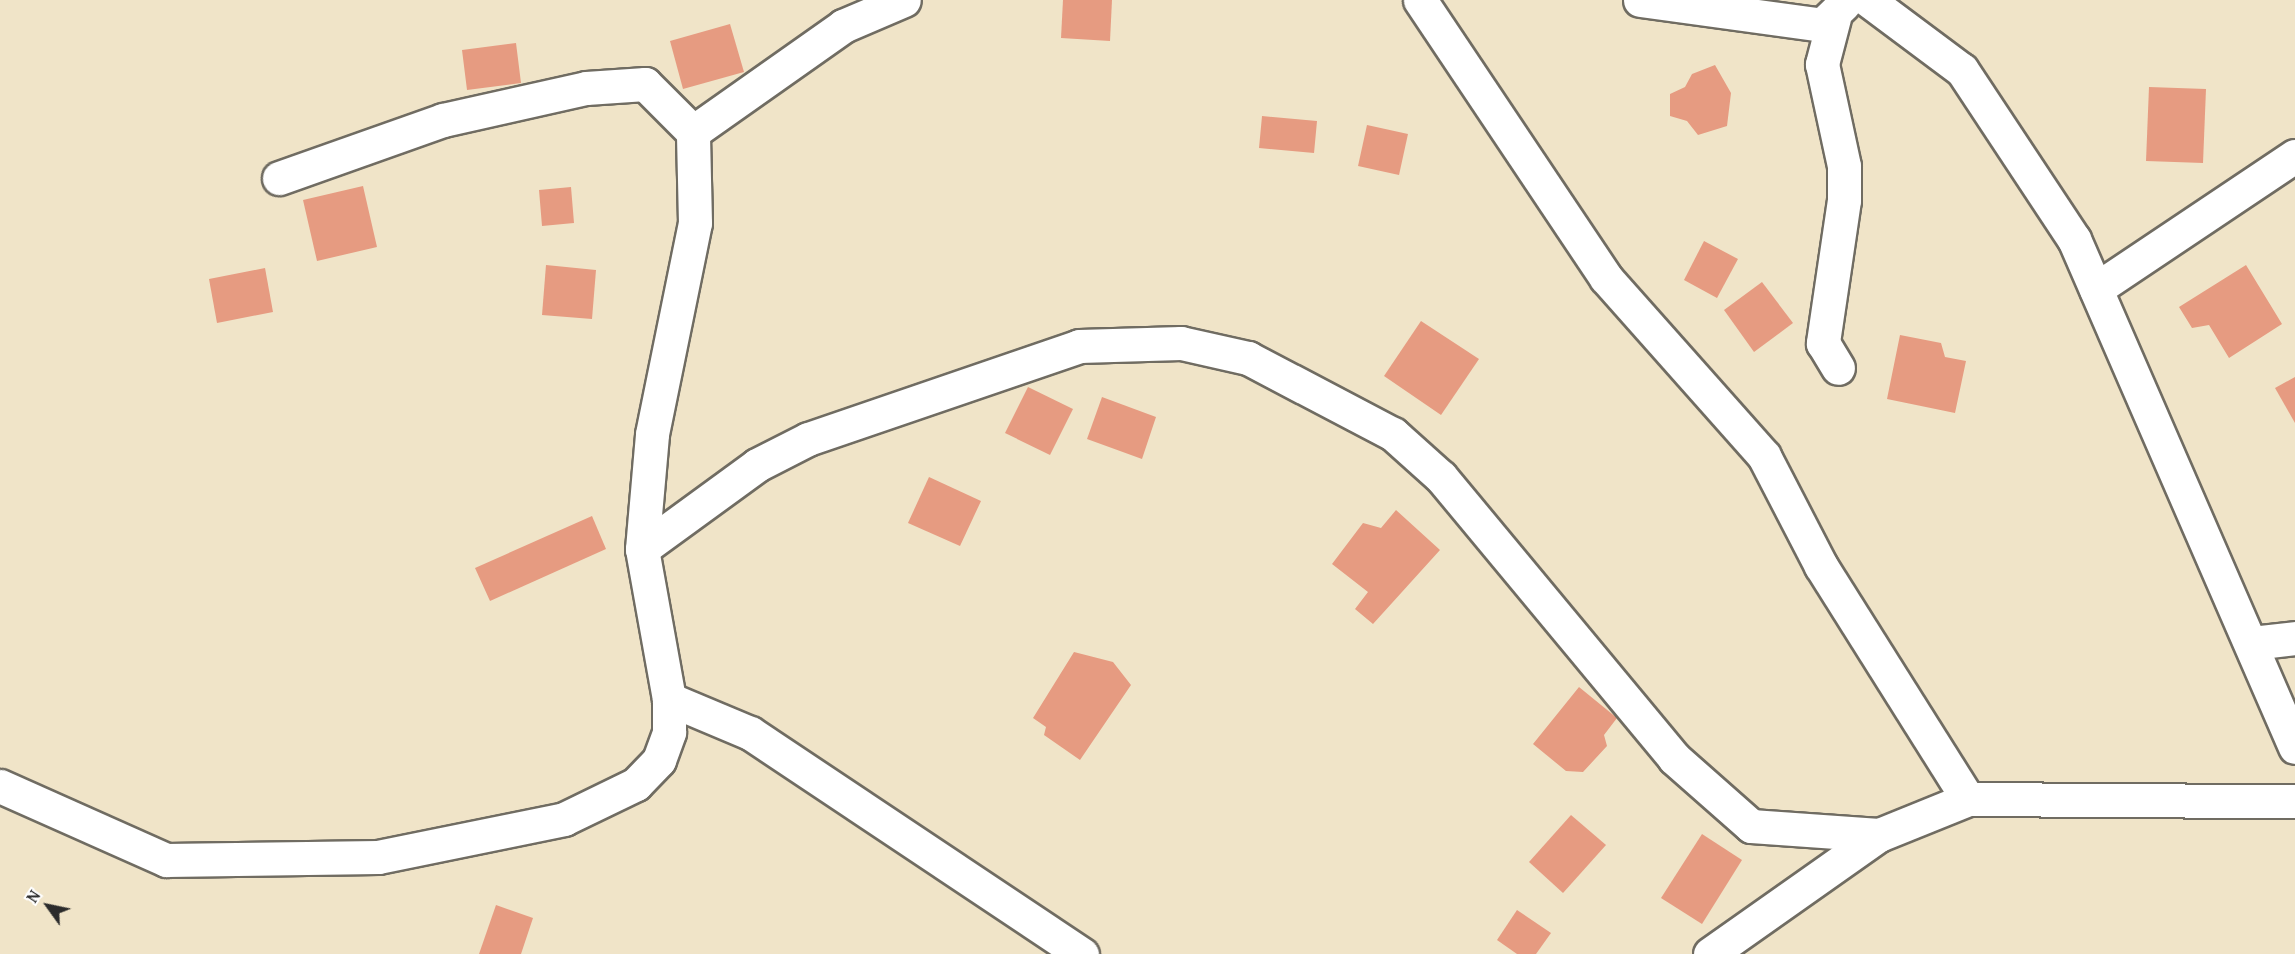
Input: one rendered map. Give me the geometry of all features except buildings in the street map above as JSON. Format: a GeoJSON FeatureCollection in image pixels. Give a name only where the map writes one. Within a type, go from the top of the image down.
{"type":"FeatureCollection","features":[{"type":"Feature","properties":{"kind":"street"},"geometry":{"type":"LineString","coordinates":[[693,132],[843,26],[904,0]]}},
{"type":"Feature","properties":{"kind":"street"},"geometry":{"type":"LineString","coordinates":[[1420,0],[1606,278],[1764,456],[1821,566],[1968,799]]}},
{"type":"Feature","properties":{"kind":"street"},"geometry":{"type":"LineString","coordinates":[[1640,0],[1822,25],[1840,9]]}},
{"type":"Feature","properties":{"kind":"street"},"geometry":{"type":"LineString","coordinates":[[1868,0],[1962,70],[2074,239],[2252,643],[2295,747]]}},
{"type":"Feature","properties":{"kind":"street"},"geometry":{"type":"LineString","coordinates":[[1838,368],[1823,343],[1844,200],[1844,166],[1822,64],[1840,9]]}},
{"type":"Feature","properties":{"kind":"street"},"geometry":{"type":"LineString","coordinates":[[0,786],[166,861],[378,857],[564,819],[636,784],[659,760],[669,732],[669,699],[642,549],[652,434],[695,223],[693,132],[645,84],[586,88],[443,120],[279,178]]}},
{"type":"Feature","properties":{"kind":"street"},"geometry":{"type":"LineString","coordinates":[[2096,289],[2295,156]]}},
{"type":"Feature","properties":{"kind":"street"},"geometry":{"type":"LineString","coordinates":[[642,549],[757,465],[819,434],[1078,346],[1193,345],[1248,358],[1393,434],[1441,477],[1674,758],[1751,826],[1879,836]]}},
{"type":"Feature","properties":{"kind":"street"},"geometry":{"type":"LineString","coordinates":[[2252,643],[2295,638]]}},
{"type":"Feature","properties":{"kind":"street"},"geometry":{"type":"LineString","coordinates":[[669,699],[750,734],[1082,954]]}},
{"type":"Feature","properties":{"kind":"street"},"geometry":{"type":"LineString","coordinates":[[1710,954],[1879,836],[1968,799],[2295,801]]}}]}
